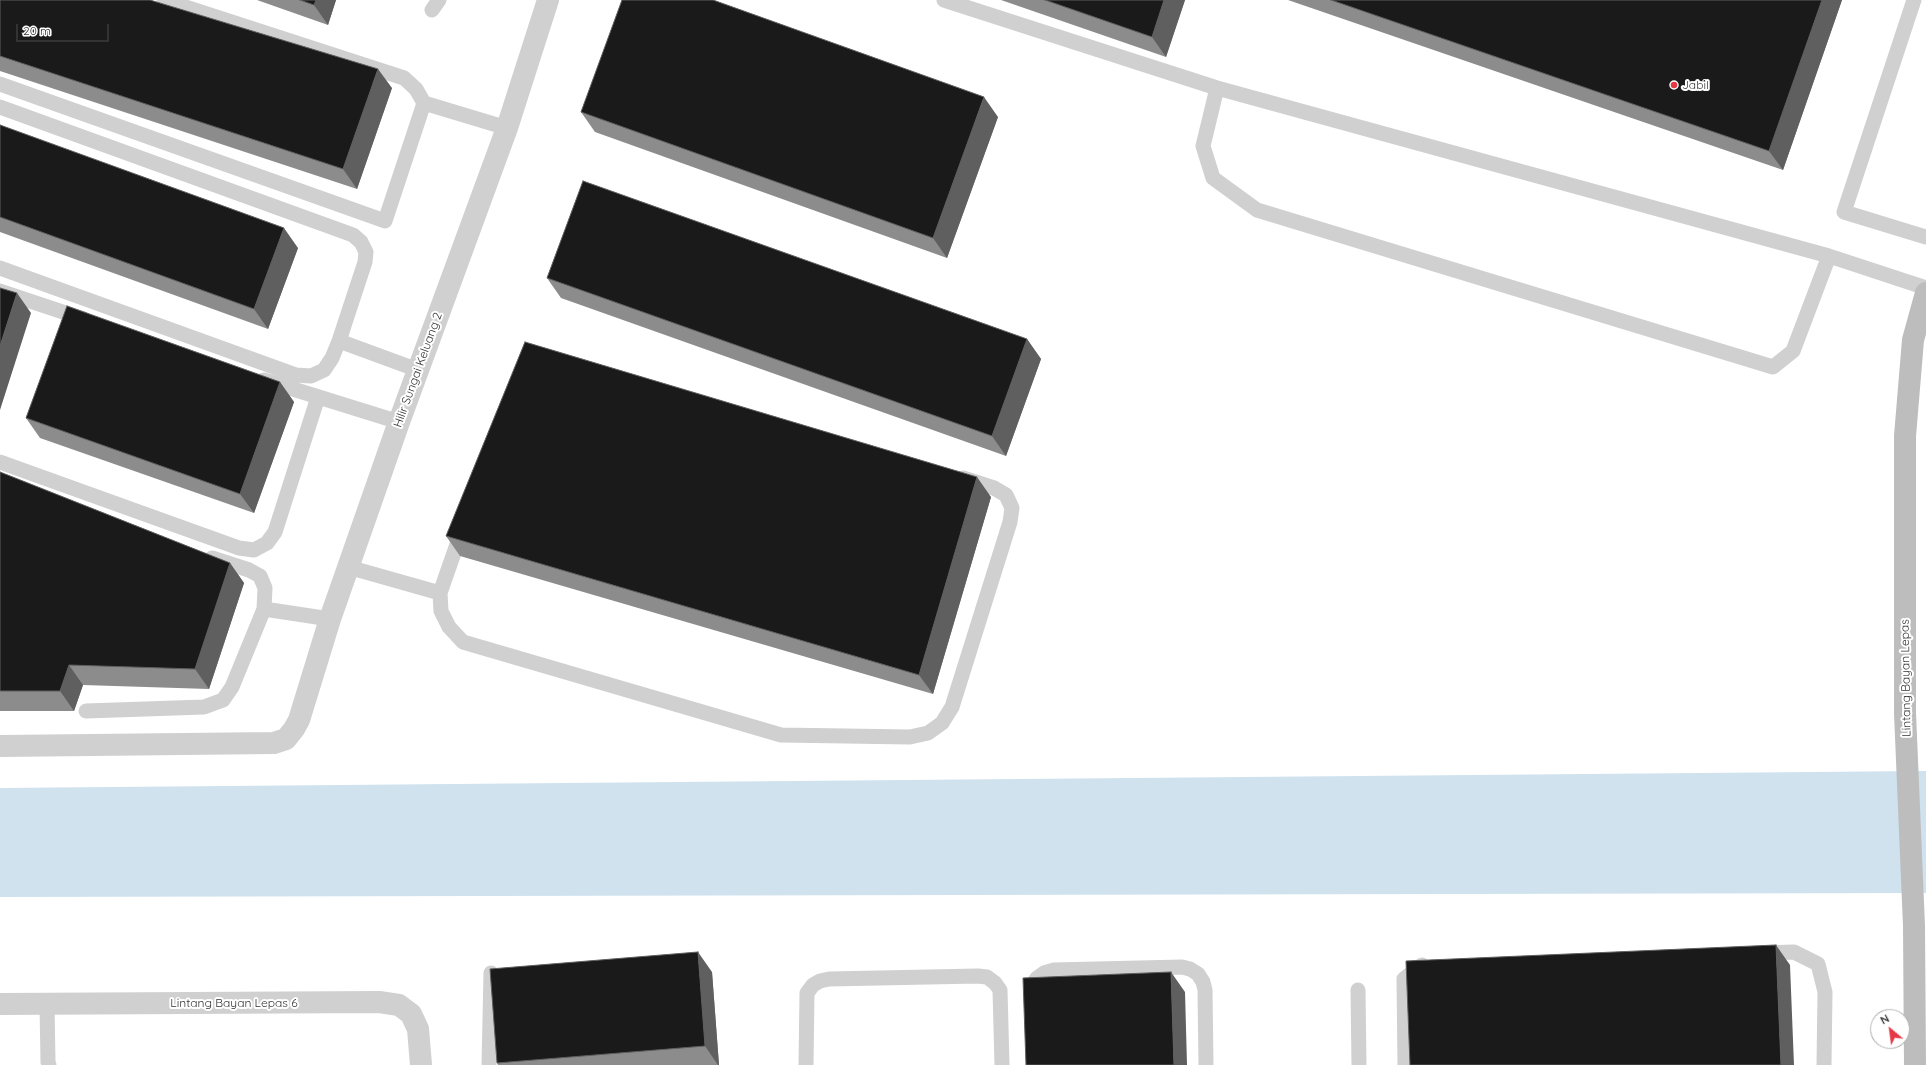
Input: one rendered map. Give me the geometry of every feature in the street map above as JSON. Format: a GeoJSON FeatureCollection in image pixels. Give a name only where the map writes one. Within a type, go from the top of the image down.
{"type":"FeatureCollection","features":[{"type":"Feature","properties":{"kind":"street","name":"Hilir Sungai Keluang 2"},"geometry":{"type":"LineString","coordinates":[[0,746],[261,744],[274,743],[286,739],[294,729],[299,720],[330,619],[399,422],[507,128],[548,0]]}},
{"type":"Feature","properties":{"kind":"street","name":"Lintang Bayan Lepas"},"geometry":{"type":"LineString","coordinates":[[1915,1065],[1914,926],[1905,713],[1905,436],[1913,340],[1926,293]]}},
{"type":"Feature","properties":{"kind":"street","name":"Lintang Bayan Lepas 6"},"geometry":{"type":"LineString","coordinates":[[0,1004],[379,1002],[399,1004],[411,1014],[418,1029],[421,1065]]}},
{"type":"Feature","properties":{"kind":"lane"},"geometry":{"type":"LineString","coordinates":[[164,0],[404,78],[416,88],[424,103],[507,128]]}},
{"type":"Feature","properties":{"kind":"lane"},"geometry":{"type":"LineString","coordinates":[[944,0],[1217,88],[1829,256],[1926,288]]}},
{"type":"Feature","properties":{"kind":"lane"},"geometry":{"type":"LineString","coordinates":[[1914,0],[1844,212],[1926,237]]}},
{"type":"Feature","properties":{"kind":"lane"},"geometry":{"type":"LineString","coordinates":[[0,84],[385,221],[424,103]]}},
{"type":"Feature","properties":{"kind":"lane"},"geometry":{"type":"LineString","coordinates":[[1217,88],[1203,146],[1213,178],[1256,210],[1773,367],[1793,351],[1829,256]]}},
{"type":"Feature","properties":{"kind":"lane"},"geometry":{"type":"LineString","coordinates":[[0,108],[353,235],[361,242],[366,252],[365,262],[332,358],[324,370],[311,376],[296,375],[0,268]]}},
{"type":"Feature","properties":{"kind":"lane"},"geometry":{"type":"LineString","coordinates":[[0,291],[98,324]]}},
{"type":"Feature","properties":{"kind":"lane"},"geometry":{"type":"LineString","coordinates":[[339,341],[418,370]]}},
{"type":"Feature","properties":{"kind":"lane"},"geometry":{"type":"LineString","coordinates":[[250,374],[399,422]]}},
{"type":"Feature","properties":{"kind":"lane"},"geometry":{"type":"LineString","coordinates":[[0,462],[239,548],[254,550],[266,543],[275,532],[318,397]]}},
{"type":"Feature","properties":{"kind":"lane"},"geometry":{"type":"LineString","coordinates":[[466,520],[440,593],[440,611],[449,627],[463,642],[781,735],[910,737],[928,733],[942,722],[952,707],[1010,522],[1012,508],[1006,495],[994,488],[948,474]]}},
{"type":"Feature","properties":{"kind":"lane"},"geometry":{"type":"LineString","coordinates":[[86,710],[204,707],[223,700],[232,687],[264,609],[265,588],[260,576],[248,570],[198,553]]}},
{"type":"Feature","properties":{"kind":"lane"},"geometry":{"type":"LineString","coordinates":[[348,567],[440,593]]}},
{"type":"Feature","properties":{"kind":"lane"},"geometry":{"type":"LineString","coordinates":[[264,609],[330,619]]}},
{"type":"Feature","properties":{"kind":"lane"},"geometry":{"type":"LineString","coordinates":[[1746,954],[1794,952],[1818,964],[1825,992],[1824,1065]]}},
{"type":"Feature","properties":{"kind":"lane"},"geometry":{"type":"LineString","coordinates":[[1405,1065],[1404,979],[1421,965],[1437,965]]}},
{"type":"Feature","properties":{"kind":"lane"},"geometry":{"type":"LineString","coordinates":[[1031,1010],[1032,985],[1044,972],[1054,970],[1190,969],[1198,974],[1203,982],[1205,990],[1206,1065]]}},
{"type":"Feature","properties":{"kind":"lane"},"geometry":{"type":"LineString","coordinates":[[489,1065],[491,973]]}},
{"type":"Feature","properties":{"kind":"lane"},"geometry":{"type":"LineString","coordinates":[[806,1065],[806,1002],[807,993],[812,985],[829,979],[978,976],[987,977],[995,982],[1000,990],[1002,1065]]}},
{"type":"Feature","properties":{"kind":"lane"},"geometry":{"type":"LineString","coordinates":[[1358,990],[1359,1065]]}},
{"type":"Feature","properties":{"kind":"lane"},"geometry":{"type":"LineString","coordinates":[[47,1004],[49,1065]]}},
{"type":"Feature","properties":{"kind":"water"},"geometry":{"type":"Polygon","coordinates":[[[1926,771],[1926,893],[0,897],[0,788],[1926,771]]]}},
{"type":"Feature","properties":{"kind":"building"},"geometry":{"type":"Polygon","coordinates":[[[0,0],[150,0],[378,69],[343,169],[0,56],[0,0]]]}},
{"type":"Feature","properties":{"kind":"building"},"geometry":{"type":"Polygon","coordinates":[[[300,0],[316,0],[314,5],[300,0]]]}},
{"type":"Feature","properties":{"kind":"building"},"geometry":{"type":"Polygon","coordinates":[[[622,0],[713,0],[984,97],[933,238],[581,112],[622,0]]]}},
{"type":"Feature","properties":{"kind":"building"},"geometry":{"type":"Polygon","coordinates":[[[1045,0],[1164,0],[1152,37],[1045,0]]]}},
{"type":"Feature","properties":{"kind":"building","name":"Jabil"},"geometry":{"type":"Polygon","coordinates":[[[1331,0],[1822,0],[1769,151],[1331,0]]]}},
{"type":"Feature","properties":{"kind":"building"},"geometry":{"type":"Polygon","coordinates":[[[0,125],[284,228],[254,309],[0,217],[0,125]]]}},
{"type":"Feature","properties":{"kind":"building"},"geometry":{"type":"Polygon","coordinates":[[[583,181],[1027,339],[992,436],[547,278],[583,181]]]}},
{"type":"Feature","properties":{"kind":"building"},"geometry":{"type":"Polygon","coordinates":[[[0,288],[17,293],[0,346],[0,288]]]}},
{"type":"Feature","properties":{"kind":"building"},"geometry":{"type":"Polygon","coordinates":[[[67,306],[280,382],[240,494],[26,418],[67,306]]]}},
{"type":"Feature","properties":{"kind":"building"},"geometry":{"type":"Polygon","coordinates":[[[525,342],[977,477],[919,675],[446,536],[525,342]]]}},
{"type":"Feature","properties":{"kind":"building"},"geometry":{"type":"Polygon","coordinates":[[[0,472],[230,563],[195,669],[69,665],[60,691],[0,691],[0,472]]]}},
{"type":"Feature","properties":{"kind":"building"},"geometry":{"type":"Polygon","coordinates":[[[1776,945],[1781,1065],[1410,1065],[1406,961],[1776,945]]]}},
{"type":"Feature","properties":{"kind":"building"},"geometry":{"type":"Polygon","coordinates":[[[698,952],[705,1046],[497,1063],[490,969],[698,952]]]}},
{"type":"Feature","properties":{"kind":"building"},"geometry":{"type":"Polygon","coordinates":[[[1171,972],[1174,1065],[1026,1065],[1023,978],[1171,972]]]}},
{"type":"Feature","properties":{"kind":"place","name":"Jabil"},"geometry":{"type":"Point","coordinates":[1674,85]}}]}
